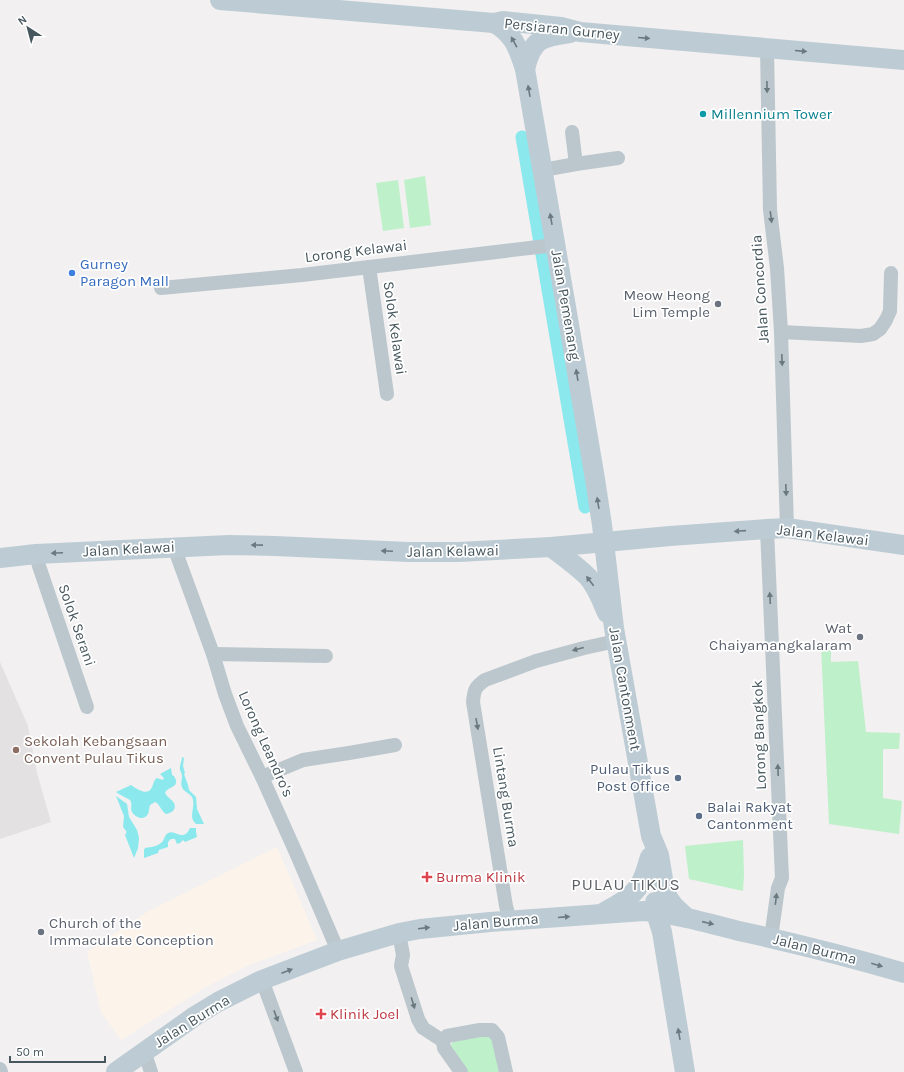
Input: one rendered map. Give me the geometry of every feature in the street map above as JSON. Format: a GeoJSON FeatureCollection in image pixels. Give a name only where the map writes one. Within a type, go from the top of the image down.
{"type":"FeatureCollection","features":[{"type":"Feature","properties":{"kind":"main road","name":"Persiaran Gurney"},"geometry":{"type":"LineString","coordinates":[[220,0],[494,23],[503,21],[561,27],[580,32],[904,60]]}},
{"type":"Feature","properties":{"kind":"main road","name":"Jalan Pemenang"},"geometry":{"type":"LineString","coordinates":[[494,23],[504,28],[515,43],[525,69],[543,170],[544,246],[595,479],[603,542]]}},
{"type":"Feature","properties":{"kind":"main road","name":"Jalan Pemenang"},"geometry":{"type":"LineString","coordinates":[[525,69],[532,49],[538,42],[551,36],[580,32]]}},
{"type":"Feature","properties":{"kind":"main road","name":"Jalan Kelawai"},"geometry":{"type":"LineString","coordinates":[[0,558],[36,554],[229,545],[408,552],[458,552],[551,547],[787,528],[904,545]]}},
{"type":"Feature","properties":{"kind":"main road","name":"Jalan Cantonment"},"geometry":{"type":"LineString","coordinates":[[603,542],[615,634],[651,836],[659,855],[664,885],[668,898],[687,918]]}},
{"type":"Feature","properties":{"kind":"main road"},"geometry":{"type":"LineString","coordinates":[[551,547],[578,568],[588,578],[599,594],[615,634]]}},
{"type":"Feature","properties":{"kind":"main road","name":"Jalan Cantonment"},"geometry":{"type":"LineString","coordinates":[[651,836],[650,857],[656,912],[662,932],[685,1072]]}},
{"type":"Feature","properties":{"kind":"main road"},"geometry":{"type":"LineString","coordinates":[[601,914],[636,890],[644,876],[650,857]]}},
{"type":"Feature","properties":{"kind":"main road","name":"Jalan Burma"},"geometry":{"type":"LineString","coordinates":[[116,1072],[195,1016],[218,1002],[262,980],[338,950],[399,933],[420,929],[601,914],[644,911],[656,912],[771,938],[904,973]]}},
{"type":"Feature","properties":{"kind":"street","name":"Jalan Concordia"},"geometry":{"type":"LineString","coordinates":[[767,48],[770,210],[777,268],[781,332],[787,528]]}},
{"type":"Feature","properties":{"kind":"street"},"geometry":{"type":"LineString","coordinates":[[572,132],[576,164]]}},
{"type":"Feature","properties":{"kind":"street"},"geometry":{"type":"LineString","coordinates":[[543,170],[618,158]]}},
{"type":"Feature","properties":{"kind":"street","name":"Lorong Kelawai"},"geometry":{"type":"LineString","coordinates":[[161,288],[295,276],[544,246]]}},
{"type":"Feature","properties":{"kind":"street","name":"Solok Kelawai"},"geometry":{"type":"LineString","coordinates":[[369,267],[387,394]]}},
{"type":"Feature","properties":{"kind":"street"},"geometry":{"type":"LineString","coordinates":[[781,332],[861,336],[873,334],[880,329],[890,311],[892,273]]}},
{"type":"Feature","properties":{"kind":"street","name":"Lorong Bangkok"},"geometry":{"type":"LineString","coordinates":[[767,529],[782,878],[778,888],[771,938]]}},
{"type":"Feature","properties":{"kind":"street","name":"Lorong Leandro's"},"geometry":{"type":"LineString","coordinates":[[174,547],[213,654],[225,694],[237,726],[262,777],[338,950]]}},
{"type":"Feature","properties":{"kind":"street","name":"Solok Serani"},"geometry":{"type":"LineString","coordinates":[[36,554],[87,707]]}},
{"type":"Feature","properties":{"kind":"street","name":"Lintang Burma"},"geometry":{"type":"LineString","coordinates":[[510,921],[506,906],[473,702],[474,692],[477,685],[484,680],[536,661],[584,648],[615,634]]}},
{"type":"Feature","properties":{"kind":"street"},"geometry":{"type":"LineString","coordinates":[[213,654],[326,656]]}},
{"type":"Feature","properties":{"kind":"street"},"geometry":{"type":"LineString","coordinates":[[262,777],[303,760],[395,745]]}},
{"type":"Feature","properties":{"kind":"street"},"geometry":{"type":"LineString","coordinates":[[399,933],[403,955],[401,966],[418,1019],[423,1028],[443,1041]]}},
{"type":"Feature","properties":{"kind":"street"},"geometry":{"type":"LineString","coordinates":[[262,980],[296,1072]]}},
{"type":"Feature","properties":{"kind":"street"},"geometry":{"type":"LineString","coordinates":[[460,1072],[444,1048],[443,1041],[447,1036],[480,1030],[492,1030],[498,1037],[506,1072]]}},
{"type":"Feature","properties":{"kind":"street"},"geometry":{"type":"LineString","coordinates":[[144,1051],[151,1072]]}},
{"type":"Feature","properties":{"kind":"shaded area","name":"Sekolah Kebangsaan Convent Pulau Tikus"},"geometry":{"type":"Polygon","coordinates":[[[0,662],[28,726],[37,773],[51,822],[0,839],[0,662]]]}},
{"type":"Feature","properties":{"kind":"shaded area"},"geometry":{"type":"Polygon","coordinates":[[[277,847],[317,940],[249,965],[206,987],[121,1040],[101,1012],[87,952],[147,912],[277,847]]]}},
{"type":"Feature","properties":{"kind":"green space"},"geometry":{"type":"Polygon","coordinates":[[[425,176],[431,225],[410,228],[404,180],[425,176]]]}},
{"type":"Feature","properties":{"kind":"green space"},"geometry":{"type":"Polygon","coordinates":[[[398,180],[404,228],[383,231],[376,183],[398,180]]]}},
{"type":"Feature","properties":{"kind":"green space"},"geometry":{"type":"Polygon","coordinates":[[[821,646],[831,646],[831,662],[858,661],[866,732],[900,733],[899,749],[883,749],[883,798],[902,801],[899,834],[829,824],[821,646]]]}},
{"type":"Feature","properties":{"kind":"green space"},"geometry":{"type":"Polygon","coordinates":[[[743,840],[743,891],[689,879],[685,846],[743,840]]]}},
{"type":"Feature","properties":{"kind":"green space"},"geometry":{"type":"Polygon","coordinates":[[[484,1034],[491,1037],[502,1072],[466,1072],[451,1049],[451,1045],[453,1041],[484,1034]]]}},
{"type":"Feature","properties":{"kind":"water"},"geometry":{"type":"Polygon","coordinates":[[[182,757],[184,758],[184,774],[189,790],[196,797],[197,809],[204,824],[196,824],[192,819],[192,798],[184,790],[181,784],[182,775],[180,768],[182,757]]]}},
{"type":"Feature","properties":{"kind":"water"},"geometry":{"type":"Polygon","coordinates":[[[171,768],[172,775],[176,779],[176,784],[165,793],[175,805],[174,809],[170,813],[166,814],[155,802],[150,805],[146,816],[142,818],[138,817],[132,812],[130,800],[116,792],[131,785],[142,791],[148,791],[157,778],[163,780],[164,778],[160,774],[171,768]]]}},
{"type":"Feature","properties":{"kind":"water"},"geometry":{"type":"Polygon","coordinates":[[[116,796],[127,804],[129,817],[137,830],[139,838],[138,848],[134,858],[125,835],[126,830],[123,827],[124,816],[116,796]]]}},
{"type":"Feature","properties":{"kind":"water"},"geometry":{"type":"Polygon","coordinates":[[[190,828],[196,828],[197,837],[185,842],[183,840],[177,844],[175,839],[171,839],[168,842],[168,847],[159,850],[158,853],[144,858],[145,848],[153,847],[159,844],[168,833],[171,832],[179,835],[185,835],[190,828]]]}},
{"type":"Feature","properties":{"kind":"waterway"},"geometry":{"type":"LineString","coordinates":[[522,137],[585,507]]}},
{"type":"Feature","properties":{"kind":"place","name":"Millennium Tower"},"geometry":{"type":"Point","coordinates":[703,114]}},
{"type":"Feature","properties":{"kind":"place","name":"Gurney Paragon Mall"},"geometry":{"type":"Point","coordinates":[72,273]}},
{"type":"Feature","properties":{"kind":"place","name":"Meow Heong Lim Temple"},"geometry":{"type":"Point","coordinates":[718,304]}},
{"type":"Feature","properties":{"kind":"place","name":"Wat Chaiyamangkalaram"},"geometry":{"type":"Point","coordinates":[860,637]}},
{"type":"Feature","properties":{"kind":"place","name":"Sekolah Kebangsaan Convent Pulau Tikus"},"geometry":{"type":"Point","coordinates":[16,750]}},
{"type":"Feature","properties":{"kind":"place","name":"Pulau Tikus Post Office"},"geometry":{"type":"Point","coordinates":[678,778]}},
{"type":"Feature","properties":{"kind":"place","name":"Balai Rakyat Cantonment"},"geometry":{"type":"Point","coordinates":[699,816]}},
{"type":"Feature","properties":{"kind":"place","name":"Burma Klinik"},"geometry":{"type":"Point","coordinates":[427,877]}},
{"type":"Feature","properties":{"kind":"place","name":"Church of the Immaculate Conception"},"geometry":{"type":"Point","coordinates":[41,932]}},
{"type":"Feature","properties":{"kind":"place","name":"Klinik Joel"},"geometry":{"type":"Point","coordinates":[321,1014]}},
{"type":"Feature","properties":{"kind":"district","name":"PULAU TIKUS"},"geometry":{"type":"Point","coordinates":[626,884]}}]}
